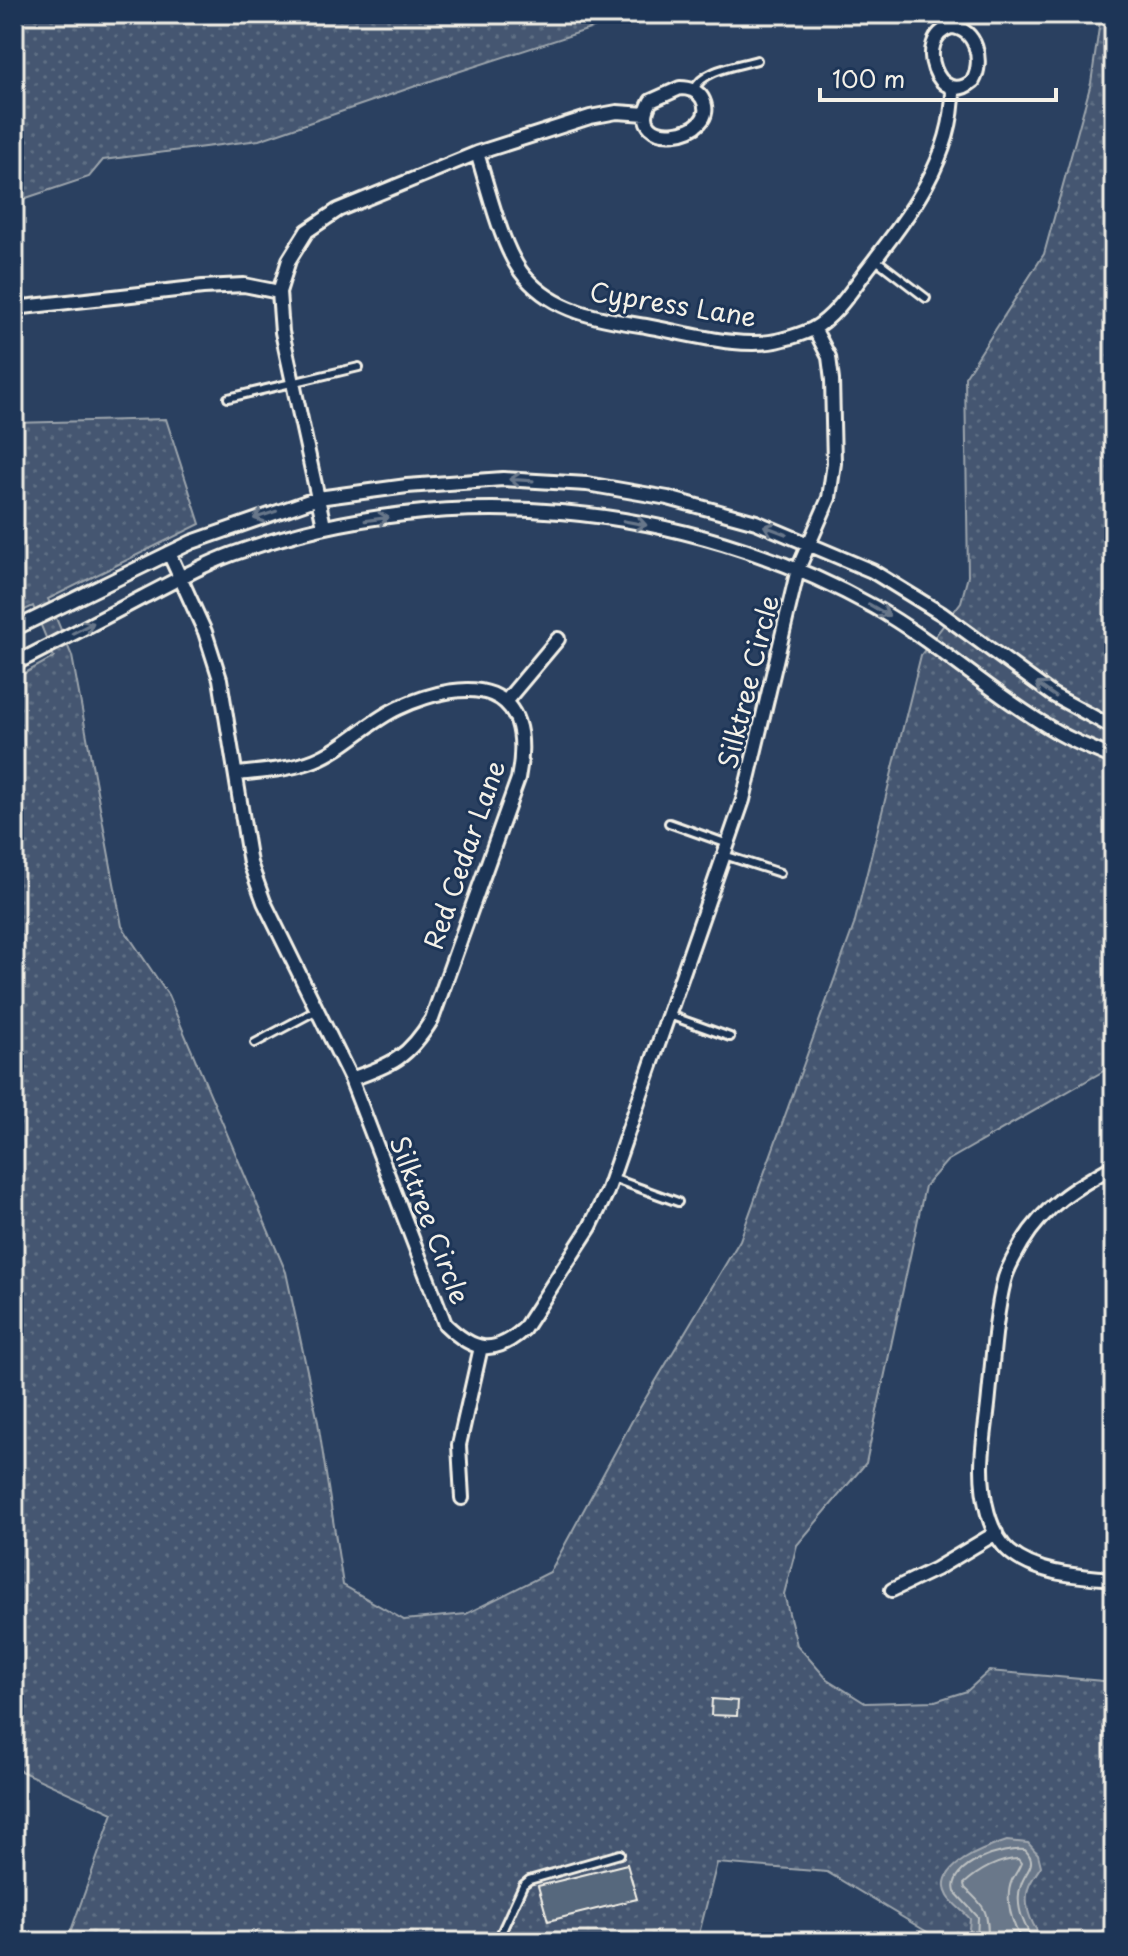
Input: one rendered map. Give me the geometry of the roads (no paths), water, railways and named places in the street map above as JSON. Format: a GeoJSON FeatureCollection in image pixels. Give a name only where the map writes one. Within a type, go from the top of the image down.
{"type":"FeatureCollection","features":[{"type":"Feature","properties":{"kind":"street"},"geometry":{"type":"LineString","coordinates":[[951,27],[965,30],[970,35],[979,67],[973,81],[953,88],[940,82],[936,75],[932,45],[938,33],[951,27]]}},
{"type":"Feature","properties":{"kind":"street"},"geometry":{"type":"LineString","coordinates":[[680,88],[694,90],[703,100],[705,113],[692,129],[662,134],[650,127],[646,114],[656,97],[680,88]]}},
{"type":"Feature","properties":{"kind":"street"},"geometry":{"type":"LineString","coordinates":[[814,328],[839,307],[911,213],[926,188],[947,132],[953,106],[953,88]]}},
{"type":"Feature","properties":{"kind":"street"},"geometry":{"type":"LineString","coordinates":[[324,526],[282,332],[279,292],[289,260],[307,231],[338,210],[477,153],[590,117],[617,112],[646,114]]}},
{"type":"Feature","properties":{"kind":"street","name":"Cypress Lane"},"geometry":{"type":"LineString","coordinates":[[477,153],[508,246],[523,275],[545,297],[599,319],[753,344],[782,340],[814,328]]}},
{"type":"Feature","properties":{"kind":"street"},"geometry":{"type":"LineString","coordinates":[[14,308],[203,287],[244,285],[279,292]]}},
{"type":"Feature","properties":{"kind":"street","name":"Silktree Circle"},"geometry":{"type":"LineString","coordinates":[[169,553],[205,632],[220,679],[250,863],[264,902],[351,1079],[445,1324],[457,1336],[481,1347],[498,1347],[511,1341],[524,1329],[590,1227],[612,1178],[743,800],[798,569],[829,498],[834,463],[832,380],[829,357],[814,328]]}},
{"type":"Feature","properties":{"kind":"street"},"geometry":{"type":"LineString","coordinates":[[14,629],[169,553],[248,521],[318,498],[407,486],[503,479],[587,484],[668,498],[756,522],[872,571],[942,614],[1053,695],[1114,728]]}},
{"type":"Feature","properties":{"kind":"street"},"geometry":{"type":"LineString","coordinates":[[14,664],[180,578],[240,551],[324,526],[405,514],[552,509],[713,539],[798,569],[873,607],[934,644],[1060,734],[1114,758]]}},
{"type":"Feature","properties":{"kind":"street"},"geometry":{"type":"LineString","coordinates":[[237,774],[284,769],[316,759],[400,707],[454,691],[481,690],[506,701],[558,639]]}},
{"type":"Feature","properties":{"kind":"street","name":"Red Cedar Lane"},"geometry":{"type":"LineString","coordinates":[[351,1079],[388,1066],[407,1052],[432,1019],[518,779],[523,754],[519,727],[506,701]]}},
{"type":"Feature","properties":{"kind":"street"},"geometry":{"type":"LineString","coordinates":[[1114,1166],[1071,1190],[1044,1214],[1023,1242],[1005,1277],[998,1315],[982,1468],[988,1516],[1009,1551],[1034,1567],[1114,1579]]}},
{"type":"Feature","properties":{"kind":"street"},"geometry":{"type":"LineString","coordinates":[[462,1498],[459,1445],[481,1347]]}},
{"type":"Feature","properties":{"kind":"street"},"geometry":{"type":"LineString","coordinates":[[892,1590],[936,1569],[996,1533]]}},
{"type":"Feature","properties":{"kind":"lane"},"geometry":{"type":"LineString","coordinates":[[694,90],[698,82],[717,71],[757,60]]}},
{"type":"Feature","properties":{"kind":"lane"},"geometry":{"type":"LineString","coordinates":[[875,259],[926,298]]}},
{"type":"Feature","properties":{"kind":"lane"},"geometry":{"type":"LineString","coordinates":[[228,398],[359,367]]}},
{"type":"Feature","properties":{"kind":"lane"},"geometry":{"type":"LineString","coordinates":[[669,823],[780,873]]}},
{"type":"Feature","properties":{"kind":"lane"},"geometry":{"type":"LineString","coordinates":[[255,1043],[317,1010]]}},
{"type":"Feature","properties":{"kind":"lane"},"geometry":{"type":"LineString","coordinates":[[669,1015],[730,1037]]}},
{"type":"Feature","properties":{"kind":"lane"},"geometry":{"type":"LineString","coordinates":[[612,1178],[678,1202]]}},
{"type":"Feature","properties":{"kind":"lane"},"geometry":{"type":"LineString","coordinates":[[497,1942],[523,1885],[529,1880],[620,1854]]}},
{"type":"Feature","properties":{"kind":"lane"},"geometry":{"type":"LineString","coordinates":[[462,1942],[481,1942]]}},
{"type":"Feature","properties":{"kind":"water"},"geometry":{"type":"Polygon","coordinates":[[[1007,1841],[1028,1843],[1038,1854],[1041,1866],[1029,1886],[1027,1903],[1034,1925],[1047,1942],[973,1942],[968,1938],[970,1919],[948,1896],[945,1885],[954,1867],[976,1853],[1007,1841]]]}}]}
